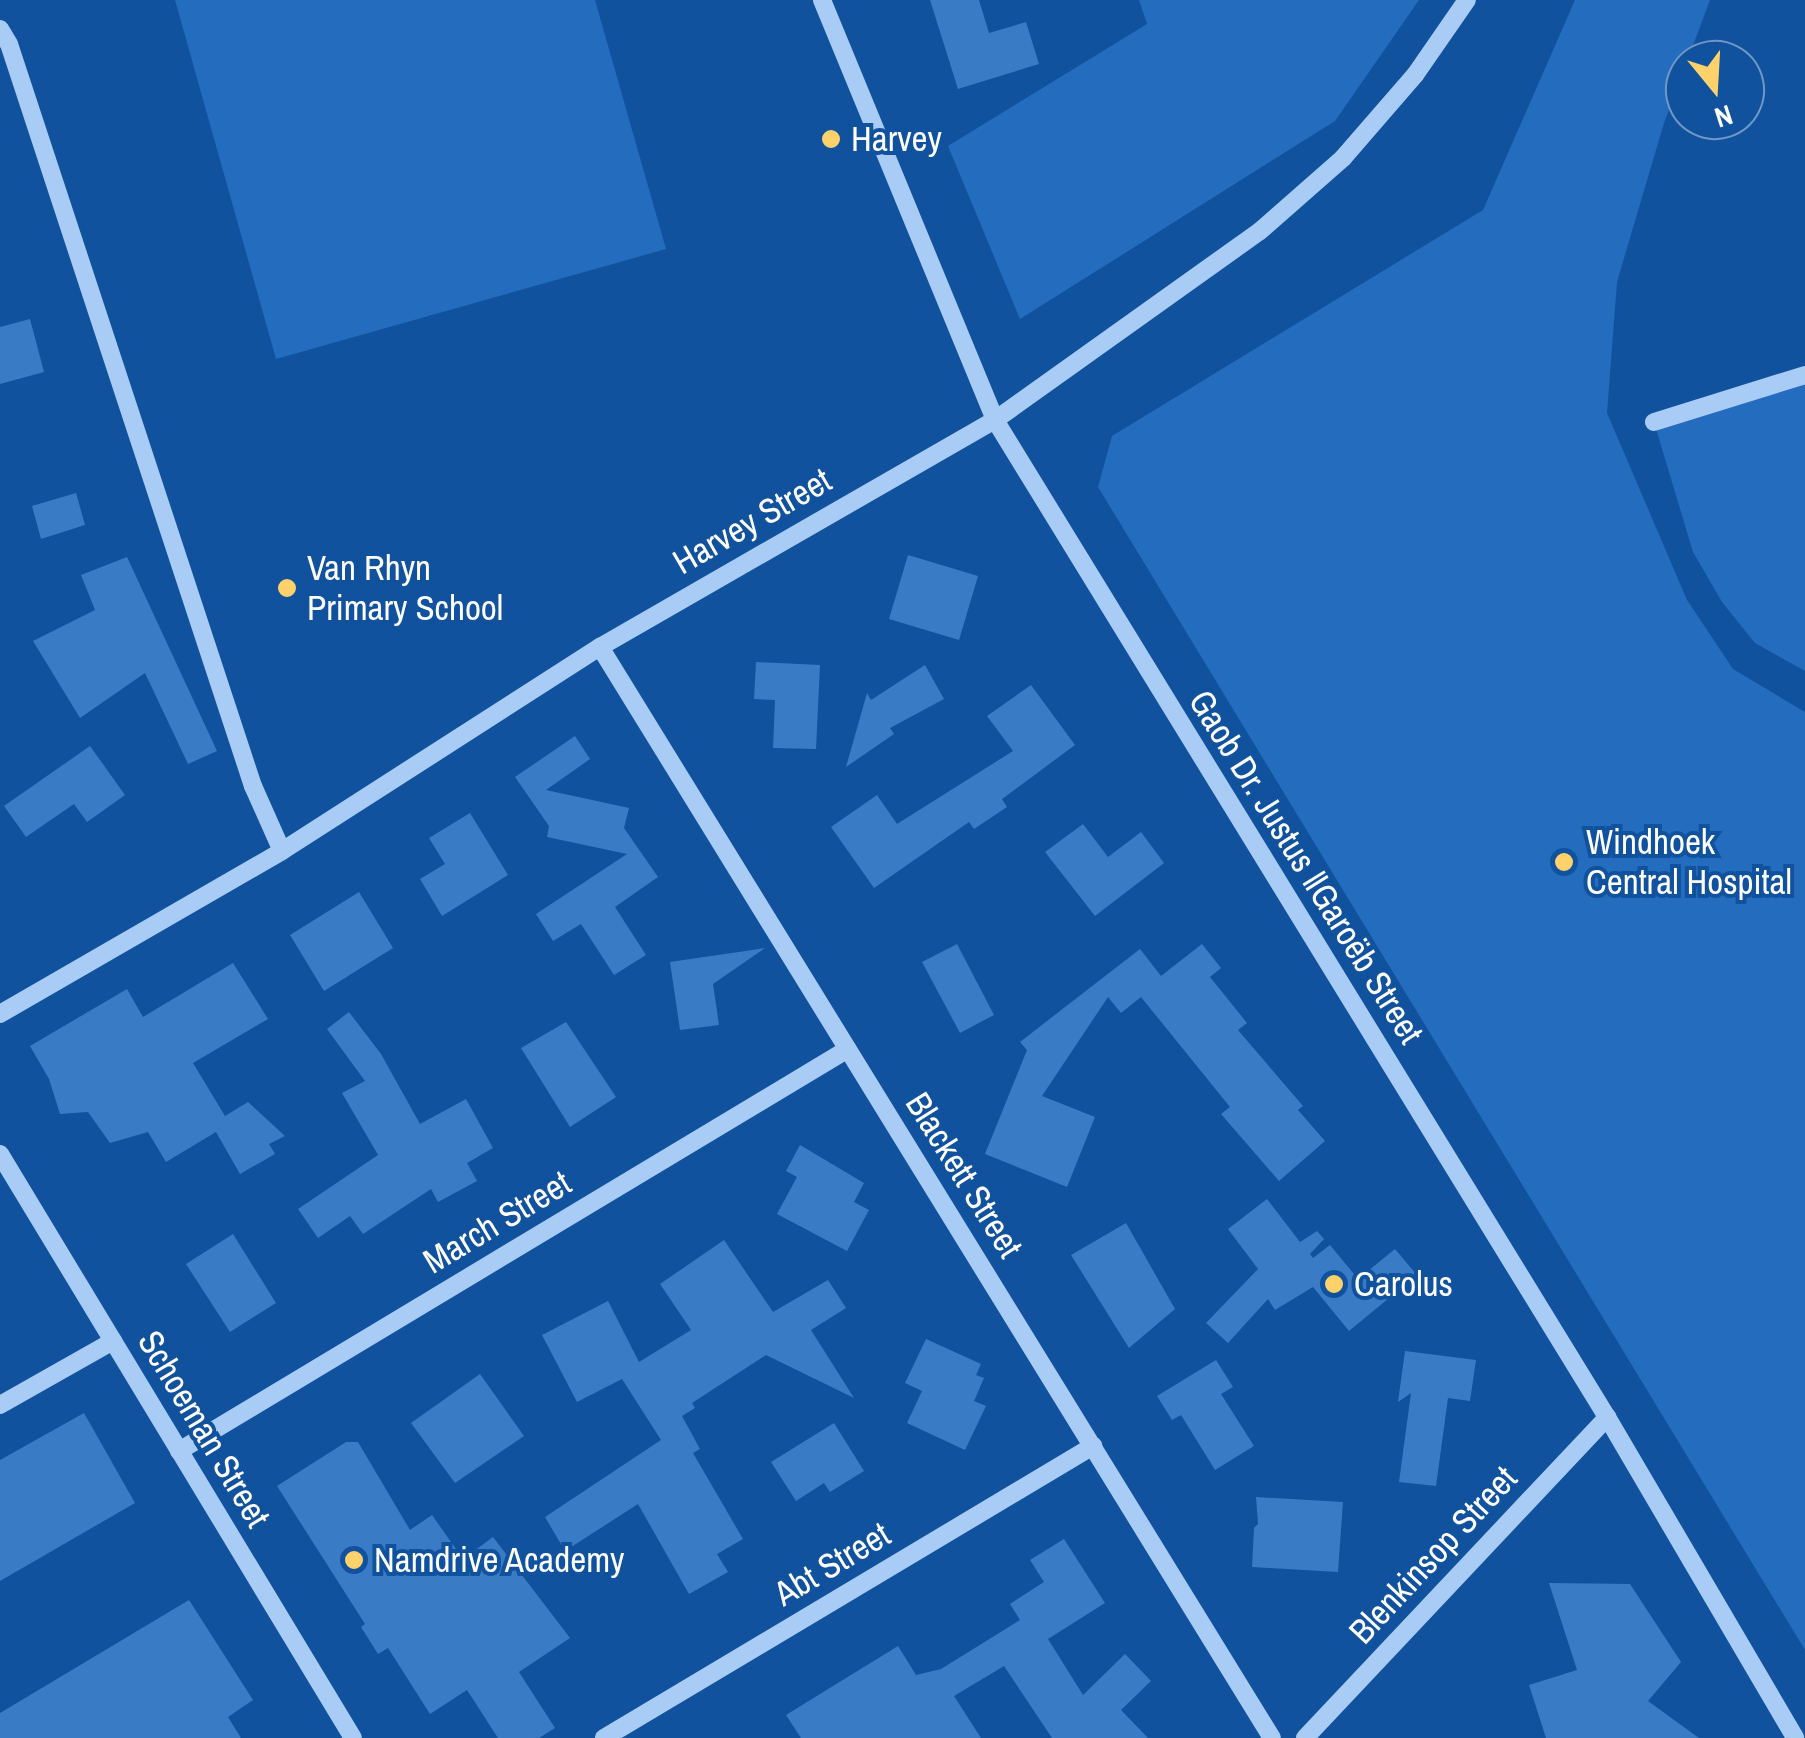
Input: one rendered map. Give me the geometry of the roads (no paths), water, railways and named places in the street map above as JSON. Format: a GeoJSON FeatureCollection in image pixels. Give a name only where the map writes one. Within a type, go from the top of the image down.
{"type":"FeatureCollection","features":[{"type":"Feature","properties":{"kind":"street","name":"Gaob Dr. Justus ǁGaroëb Street"},"geometry":{"type":"LineString","coordinates":[[822,0],[996,420],[1607,1417],[1795,1738]]}},
{"type":"Feature","properties":{"kind":"street","name":"Harvey Street"},"geometry":{"type":"LineString","coordinates":[[0,1014],[282,851],[600,646],[996,420],[1260,231],[1343,158],[1415,75],[1468,0]]}},
{"type":"Feature","properties":{"kind":"street"},"geometry":{"type":"LineString","coordinates":[[0,29],[253,786],[282,851]]}},
{"type":"Feature","properties":{"kind":"street"},"geometry":{"type":"LineString","coordinates":[[1654,422],[1805,376]]}},
{"type":"Feature","properties":{"kind":"street","name":"Blackett Street"},"geometry":{"type":"LineString","coordinates":[[600,646],[1272,1738]]}},
{"type":"Feature","properties":{"kind":"street","name":"March Street"},"geometry":{"type":"LineString","coordinates":[[179,1451],[848,1048]]}},
{"type":"Feature","properties":{"kind":"street","name":"Schoeman Street"},"geometry":{"type":"LineString","coordinates":[[0,1154],[354,1738]]}},
{"type":"Feature","properties":{"kind":"street"},"geometry":{"type":"LineString","coordinates":[[0,1405],[113,1341]]}},
{"type":"Feature","properties":{"kind":"street","name":"Blenkinsop Street"},"geometry":{"type":"LineString","coordinates":[[1305,1738],[1607,1417]]}},
{"type":"Feature","properties":{"kind":"street","name":"Abt Street"},"geometry":{"type":"LineString","coordinates":[[604,1738],[1093,1446]]}},
{"type":"Feature","properties":{"kind":"place","name":"Harvey"},"geometry":{"type":"Point","coordinates":[831,139]}},
{"type":"Feature","properties":{"kind":"place","name":"Van Rhyn Primary School"},"geometry":{"type":"Point","coordinates":[287,588]}},
{"type":"Feature","properties":{"kind":"place","name":"Windhoek Central Hospital"},"geometry":{"type":"Point","coordinates":[1564,862]}},
{"type":"Feature","properties":{"kind":"place","name":"Carolus"},"geometry":{"type":"Point","coordinates":[1334,1284]}},
{"type":"Feature","properties":{"kind":"place","name":"Namdrive Academy"},"geometry":{"type":"Point","coordinates":[354,1560]}}]}
